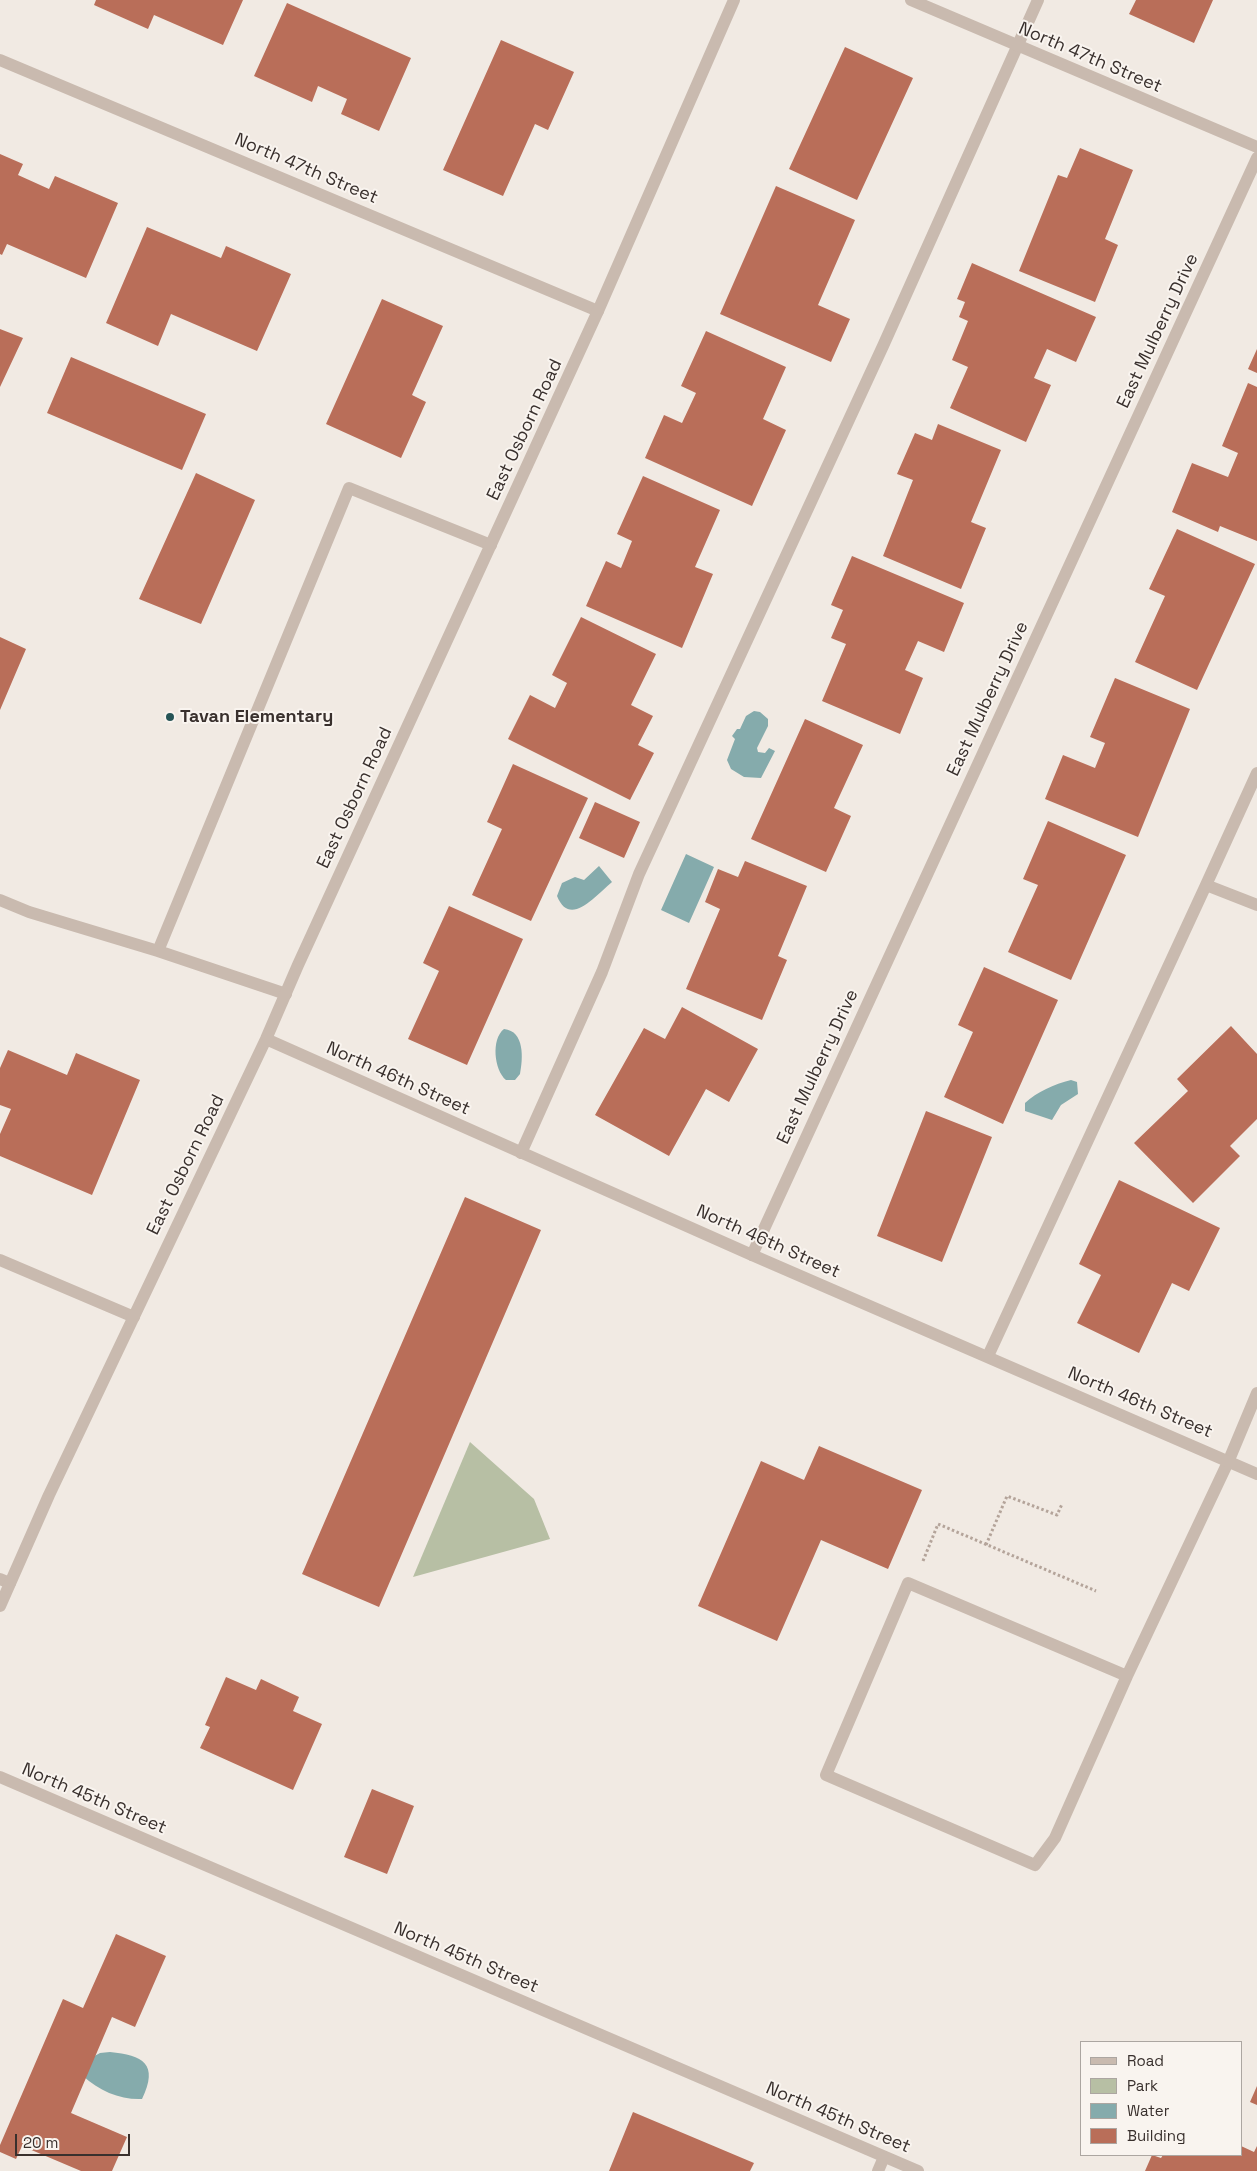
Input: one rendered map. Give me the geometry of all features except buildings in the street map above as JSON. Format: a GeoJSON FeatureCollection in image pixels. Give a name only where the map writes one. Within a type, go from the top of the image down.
{"type":"FeatureCollection","features":[{"type":"Feature","properties":{"kind":"street","name":"East Osborn Road"},"geometry":{"type":"LineString","coordinates":[[0,1606],[5,1581],[134,1317],[266,1039],[598,311],[734,0]]}},
{"type":"Feature","properties":{"kind":"street","name":"North 47th Street"},"geometry":{"type":"LineString","coordinates":[[911,0],[1257,148]]}},
{"type":"Feature","properties":{"kind":"street"},"geometry":{"type":"LineString","coordinates":[[521,1152],[602,972],[639,874],[883,346],[1038,0]]}},
{"type":"Feature","properties":{"kind":"street","name":"North 47th Street"},"geometry":{"type":"LineString","coordinates":[[0,60],[598,311]]}},
{"type":"Feature","properties":{"kind":"street","name":"East Mulberry Drive"},"geometry":{"type":"LineString","coordinates":[[752,1254],[1257,158]]}},
{"type":"Feature","properties":{"kind":"street"},"geometry":{"type":"LineString","coordinates":[[158,951],[349,488],[491,545]]}},
{"type":"Feature","properties":{"kind":"street"},"geometry":{"type":"LineString","coordinates":[[988,1356],[1257,773]]}},
{"type":"Feature","properties":{"kind":"street"},"geometry":{"type":"LineString","coordinates":[[1206,885],[1257,905]]}},
{"type":"Feature","properties":{"kind":"street"},"geometry":{"type":"LineString","coordinates":[[0,900],[29,912],[158,951],[286,994]]}},
{"type":"Feature","properties":{"kind":"street","name":"North 46th Street"},"geometry":{"type":"LineString","coordinates":[[266,1039],[752,1254],[1257,1474]]}},
{"type":"Feature","properties":{"kind":"street"},"geometry":{"type":"LineString","coordinates":[[0,1260],[134,1317]]}},
{"type":"Feature","properties":{"kind":"street"},"geometry":{"type":"LineString","coordinates":[[1127,1676],[908,1583],[826,1775],[1035,1865],[1055,1838],[1257,1393]]}},
{"type":"Feature","properties":{"kind":"street","name":"North 45th Street"},"geometry":{"type":"LineString","coordinates":[[0,1777],[918,2171]]}},
{"type":"Feature","properties":{"kind":"street"},"geometry":{"type":"LineString","coordinates":[[878,2171],[884,2157]]}},
{"type":"Feature","properties":{"kind":"path"},"geometry":{"type":"LineString","coordinates":[[986,1545],[1008,1496],[1057,1515],[1062,1504]]}},
{"type":"Feature","properties":{"kind":"path"},"geometry":{"type":"LineString","coordinates":[[921,1566],[938,1524],[1096,1591]]}},
{"type":"Feature","properties":{"kind":"green space"},"geometry":{"type":"Polygon","coordinates":[[[470,1442],[534,1499],[550,1539],[413,1577],[470,1442]]]}},
{"type":"Feature","properties":{"kind":"water"},"geometry":{"type":"Polygon","coordinates":[[[754,711],[760,712],[768,719],[768,726],[757,748],[758,752],[765,753],[769,748],[775,751],[761,778],[744,777],[731,769],[727,760],[735,739],[732,736],[737,729],[740,729],[746,716],[754,711]]]}},
{"type":"Feature","properties":{"kind":"water"},"geometry":{"type":"Polygon","coordinates":[[[686,854],[714,867],[689,923],[661,910],[686,854]]]}},
{"type":"Feature","properties":{"kind":"water"},"geometry":{"type":"Polygon","coordinates":[[[599,866],[612,882],[583,906],[569,909],[562,905],[557,896],[562,883],[575,877],[584,880],[599,866]]]}},
{"type":"Feature","properties":{"kind":"water"},"geometry":{"type":"Polygon","coordinates":[[[504,1029],[516,1035],[521,1047],[522,1061],[520,1074],[515,1080],[506,1080],[497,1062],[497,1040],[504,1029]]]}},
{"type":"Feature","properties":{"kind":"water"},"geometry":{"type":"Polygon","coordinates":[[[1071,1080],[1077,1082],[1078,1094],[1061,1105],[1052,1120],[1025,1111],[1025,1103],[1035,1095],[1052,1086],[1071,1080]]]}},
{"type":"Feature","properties":{"kind":"water"},"geometry":{"type":"Polygon","coordinates":[[[110,2052],[131,2056],[145,2064],[149,2077],[142,2099],[118,2096],[96,2086],[83,2076],[89,2059],[100,2053],[110,2052]]]}},
{"type":"Feature","properties":{"kind":"place","name":"Tavan Elementary"},"geometry":{"type":"Point","coordinates":[170,717]}}]}
